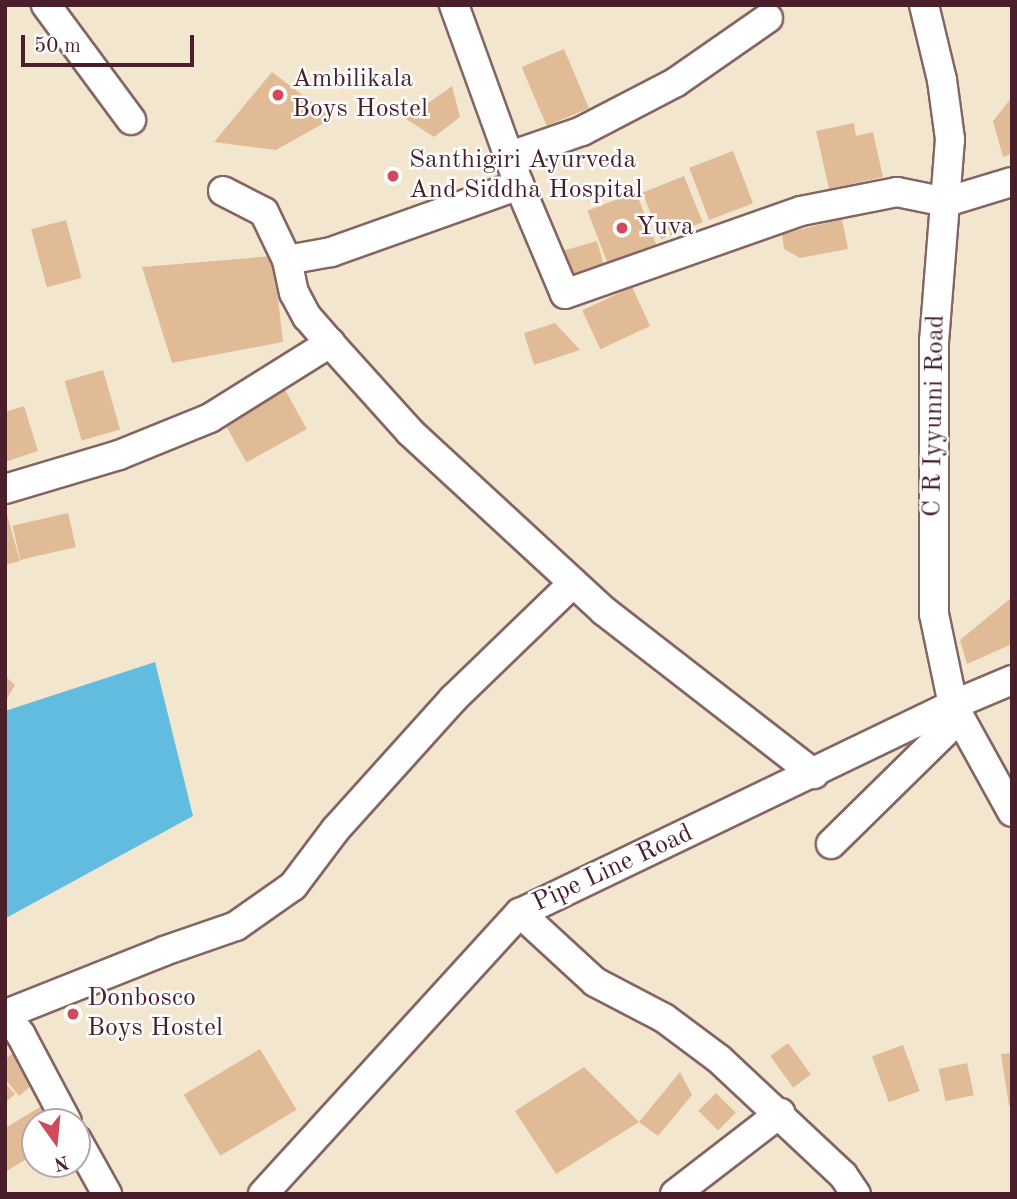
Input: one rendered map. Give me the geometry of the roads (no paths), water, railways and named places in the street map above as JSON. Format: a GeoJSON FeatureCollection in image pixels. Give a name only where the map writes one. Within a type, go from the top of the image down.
{"type":"FeatureCollection","features":[{"type":"Feature","properties":{"kind":"street"},"geometry":{"type":"LineString","coordinates":[[46,5],[131,120]]}},
{"type":"Feature","properties":{"kind":"street"},"geometry":{"type":"LineString","coordinates":[[454,5],[519,185],[565,294],[801,211],[897,192],[946,202],[1012,182]]}},
{"type":"Feature","properties":{"kind":"street","name":"C R Iyyunni Road"},"geometry":{"type":"LineString","coordinates":[[924,5],[942,80],[950,139],[934,341],[934,614],[956,711],[1012,812]]}},
{"type":"Feature","properties":{"kind":"street"},"geometry":{"type":"LineString","coordinates":[[510,156],[582,131],[676,82],[768,18]]}},
{"type":"Feature","properties":{"kind":"street"},"geometry":{"type":"LineString","coordinates":[[287,260],[342,248],[519,185]]}},
{"type":"Feature","properties":{"kind":"street"},"geometry":{"type":"LineString","coordinates":[[223,191],[264,212],[287,260],[294,293],[307,317],[410,432],[604,611],[814,774]]}},
{"type":"Feature","properties":{"kind":"street"},"geometry":{"type":"LineString","coordinates":[[5,489],[119,454],[210,418],[330,343]]}},
{"type":"Feature","properties":{"kind":"street"},"geometry":{"type":"LineString","coordinates":[[58,1108],[9,1028],[164,951],[236,926],[293,886],[336,829],[453,699],[573,583]]}},
{"type":"Feature","properties":{"kind":"street","name":"Pipe Line Road"},"geometry":{"type":"LineString","coordinates":[[263,1194],[520,913],[814,774],[956,711],[1012,680]]}},
{"type":"Feature","properties":{"kind":"street"},"geometry":{"type":"LineString","coordinates":[[831,844],[956,711]]}},
{"type":"Feature","properties":{"kind":"street"},"geometry":{"type":"LineString","coordinates":[[520,913],[595,982],[664,1018],[719,1059],[780,1113],[843,1175],[856,1194]]}},
{"type":"Feature","properties":{"kind":"street"},"geometry":{"type":"LineString","coordinates":[[675,1194],[780,1113]]}},
{"type":"Feature","properties":{"kind":"street"},"geometry":{"type":"LineString","coordinates":[[91,1165],[107,1194]]}},
{"type":"Feature","properties":{"kind":"water"},"geometry":{"type":"Polygon","coordinates":[[[155,662],[193,816],[6,918],[5,711],[155,662]]]}},
{"type":"Feature","properties":{"kind":"place","name":"Ambilikala Boys Hostel"},"geometry":{"type":"Point","coordinates":[278,95]}},
{"type":"Feature","properties":{"kind":"place","name":"Santhigiri Ayurveda And Siddha Hospital"},"geometry":{"type":"Point","coordinates":[393,176]}},
{"type":"Feature","properties":{"kind":"place","name":"Yuva"},"geometry":{"type":"Point","coordinates":[622,228]}},
{"type":"Feature","properties":{"kind":"place","name":"Donbosco Boys Hostel"},"geometry":{"type":"Point","coordinates":[73,1014]}}]}
